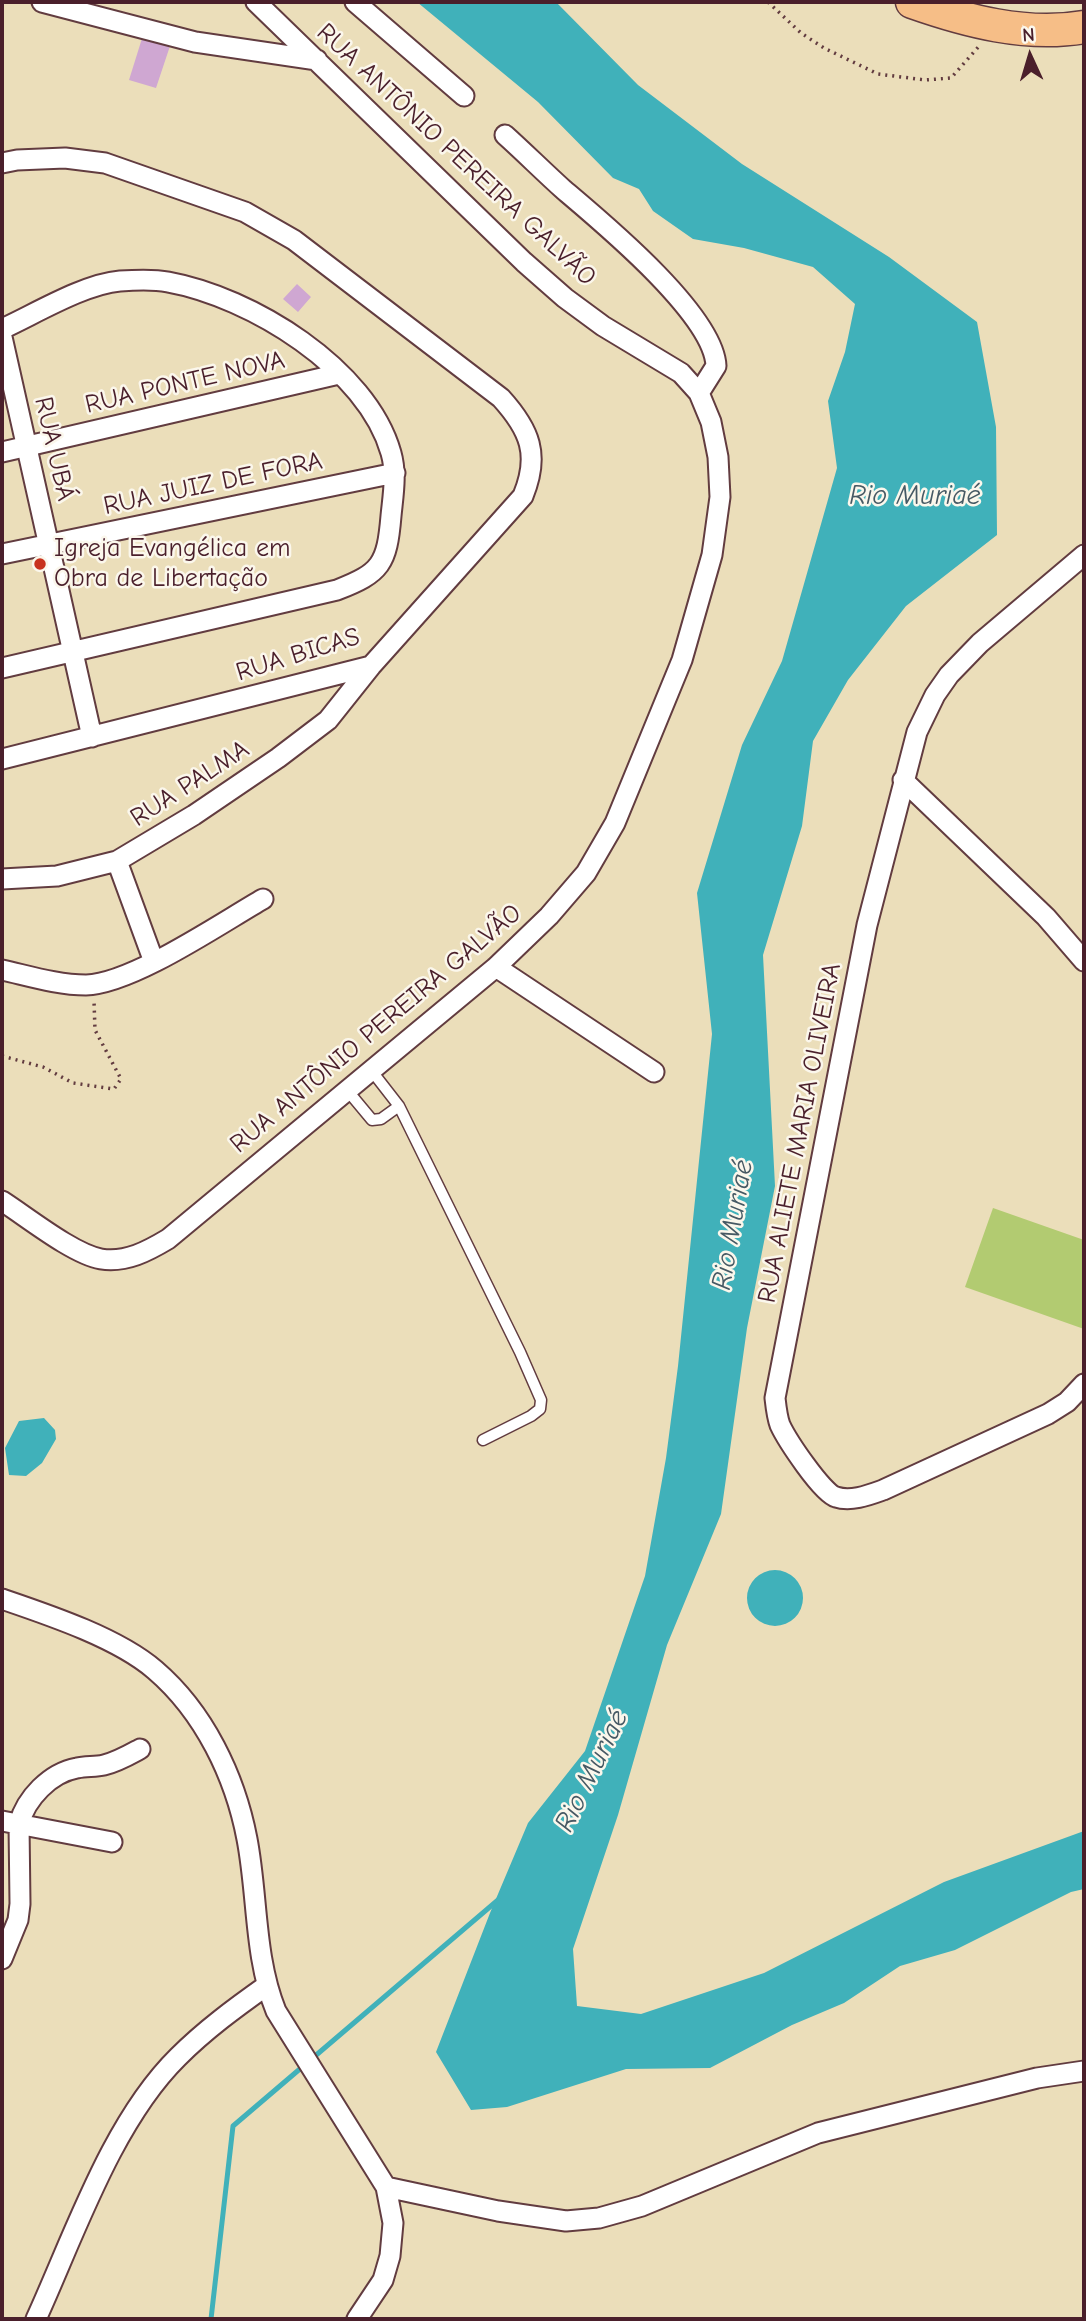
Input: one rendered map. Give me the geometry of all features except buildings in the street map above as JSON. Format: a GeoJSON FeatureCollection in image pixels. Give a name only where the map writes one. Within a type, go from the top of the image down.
{"type":"FeatureCollection","features":[{"type":"Feature","properties":{"kind":"highway"},"geometry":{"type":"LineString","coordinates":[[912,2],[955,17],[993,25],[1034,29],[1084,27]]}},
{"type":"Feature","properties":{"kind":"street"},"geometry":{"type":"LineString","coordinates":[[42,2],[195,42],[317,61]]}},
{"type":"Feature","properties":{"kind":"street","name":"RUA ANTÔNIO PEREIRA GALVÃO"},"geometry":{"type":"LineString","coordinates":[[2,1201],[79,1251],[101,1259],[136,1256],[168,1239],[496,967],[549,916],[586,873],[615,823],[682,660],[712,555],[720,497],[718,457],[711,422],[699,393],[681,373],[603,326],[565,298],[524,262],[256,2]]}},
{"type":"Feature","properties":{"kind":"street"},"geometry":{"type":"LineString","coordinates":[[355,2],[464,96]]}},
{"type":"Feature","properties":{"kind":"street"},"geometry":{"type":"LineString","coordinates":[[505,135],[563,189],[605,223],[700,324],[712,346],[716,366],[699,393]]}},
{"type":"Feature","properties":{"kind":"street","name":"RUA BICAS"},"geometry":{"type":"LineString","coordinates":[[2,163],[65,158],[105,163],[245,212],[294,240],[501,398],[528,436],[532,450],[531,478],[523,496],[371,666],[2,759]]}},
{"type":"Feature","properties":{"kind":"street"},"geometry":{"type":"LineString","coordinates":[[2,329],[91,288],[118,281],[165,281],[201,290],[251,309],[300,339],[339,374],[369,406],[391,452],[394,473],[388,546],[378,566],[366,579],[337,590],[2,668]]}},
{"type":"Feature","properties":{"kind":"street","name":"RUA UBÁ"},"geometry":{"type":"LineString","coordinates":[[2,337],[92,737]]}},
{"type":"Feature","properties":{"kind":"street","name":"RUA PONTE NOVA"},"geometry":{"type":"LineString","coordinates":[[2,452],[339,374]]}},
{"type":"Feature","properties":{"kind":"street","name":"RUA JUIZ DE FORA"},"geometry":{"type":"LineString","coordinates":[[2,554],[394,473]]}},
{"type":"Feature","properties":{"kind":"street","name":"RUA ALIETE MARIA OLIVEIRA"},"geometry":{"type":"LineString","coordinates":[[1084,555],[981,643],[949,675],[935,695],[917,732],[867,925],[775,1398],[780,1425],[821,1488],[833,1497],[844,1499],[864,1497],[883,1490],[1048,1414],[1068,1402],[1084,1384]]}},
{"type":"Feature","properties":{"kind":"street","name":"RUA PALMA"},"geometry":{"type":"LineString","coordinates":[[2,879],[57,876],[117,861],[194,815],[328,720],[371,666]]}},
{"type":"Feature","properties":{"kind":"street"},"geometry":{"type":"LineString","coordinates":[[903,780],[1046,917],[1084,961]]}},
{"type":"Feature","properties":{"kind":"street"},"geometry":{"type":"LineString","coordinates":[[117,861],[154,962]]}},
{"type":"Feature","properties":{"kind":"street"},"geometry":{"type":"LineString","coordinates":[[2,971],[59,982],[94,984],[114,981],[154,962],[263,899]]}},
{"type":"Feature","properties":{"kind":"street"},"geometry":{"type":"LineString","coordinates":[[496,967],[654,1072]]}},
{"type":"Feature","properties":{"kind":"street"},"geometry":{"type":"LineString","coordinates":[[2,1599],[41,1612],[112,1643],[154,1669],[182,1697],[209,1734],[232,1788],[247,1838],[266,1986],[276,2011],[386,2187],[393,2223],[390,2256],[383,2280],[357,2319]]}},
{"type":"Feature","properties":{"kind":"street"},"geometry":{"type":"LineString","coordinates":[[11,1823],[54,1776],[77,1768],[107,1765],[140,1749]]}},
{"type":"Feature","properties":{"kind":"street"},"geometry":{"type":"LineString","coordinates":[[11,1823],[112,1842]]}},
{"type":"Feature","properties":{"kind":"street"},"geometry":{"type":"LineString","coordinates":[[2,1959],[18,1920],[20,1904],[11,1823]]}},
{"type":"Feature","properties":{"kind":"street"},"geometry":{"type":"LineString","coordinates":[[36,2319],[111,2152],[156,2083],[178,2057],[227,2014],[266,1986]]}},
{"type":"Feature","properties":{"kind":"street"},"geometry":{"type":"LineString","coordinates":[[386,2187],[498,2211],[566,2221],[599,2218],[642,2206],[818,2133],[1037,2078],[1084,2071]]}},
{"type":"Feature","properties":{"kind":"lane"},"geometry":{"type":"LineString","coordinates":[[371,1070],[399,1106],[509,1328],[541,1400],[540,1409],[531,1416],[483,1440]]}},
{"type":"Feature","properties":{"kind":"lane"},"geometry":{"type":"LineString","coordinates":[[347,1090],[372,1120],[381,1119],[399,1106]]}},
{"type":"Feature","properties":{"kind":"path"},"geometry":{"type":"LineString","coordinates":[[768,2],[801,33],[824,48],[878,74],[925,80],[951,78],[978,49],[993,25]]}},
{"type":"Feature","properties":{"kind":"path"},"geometry":{"type":"LineString","coordinates":[[2,1056],[43,1067],[73,1083],[114,1089],[121,1079],[95,1030],[94,984]]}},
{"type":"Feature","properties":{"kind":"green space"},"geometry":{"type":"Polygon","coordinates":[[[993,1208],[1084,1240],[1084,1329],[965,1287],[993,1208]]]}},
{"type":"Feature","properties":{"kind":"water","name":"Rio Muriaé"},"geometry":{"type":"Polygon","coordinates":[[[417,2],[556,2],[638,85],[742,164],[889,257],[977,322],[996,427],[997,535],[906,606],[848,680],[813,741],[802,826],[763,955],[775,1186],[747,1328],[721,1514],[667,1645],[618,1815],[573,1949],[577,2006],[641,2014],[764,1973],[944,1882],[1084,1831],[1084,1889],[1071,1892],[955,1950],[900,1966],[844,2003],[792,2025],[710,2068],[626,2069],[507,2107],[471,2110],[436,2052],[528,1823],[585,1751],[645,1576],[666,1458],[678,1366],[712,1034],[697,893],[742,745],[782,661],[837,468],[828,401],[845,352],[855,304],[813,267],[744,248],[693,239],[653,211],[639,189],[613,178],[538,102],[417,2]]]}},
{"type":"Feature","properties":{"kind":"water"},"geometry":{"type":"Polygon","coordinates":[[[44,1418],[55,1430],[56,1439],[42,1463],[26,1476],[9,1475],[5,1448],[19,1421],[44,1418]]]}},
{"type":"Feature","properties":{"kind":"water"},"geometry":{"type":"Polygon","coordinates":[[[775,1570],[786,1572],[795,1578],[801,1587],[801,1609],[795,1618],[786,1624],[775,1626],[764,1624],[755,1618],[749,1609],[747,1598],[749,1587],[755,1578],[764,1572],[775,1570]]]}},
{"type":"Feature","properties":{"kind":"waterway"},"geometry":{"type":"LineString","coordinates":[[211,2319],[233,2126],[498,1900]]}},
{"type":"Feature","properties":{"kind":"place","name":"Igreja Evangélica em Obra de Libertação"},"geometry":{"type":"Point","coordinates":[40,564]}}]}
